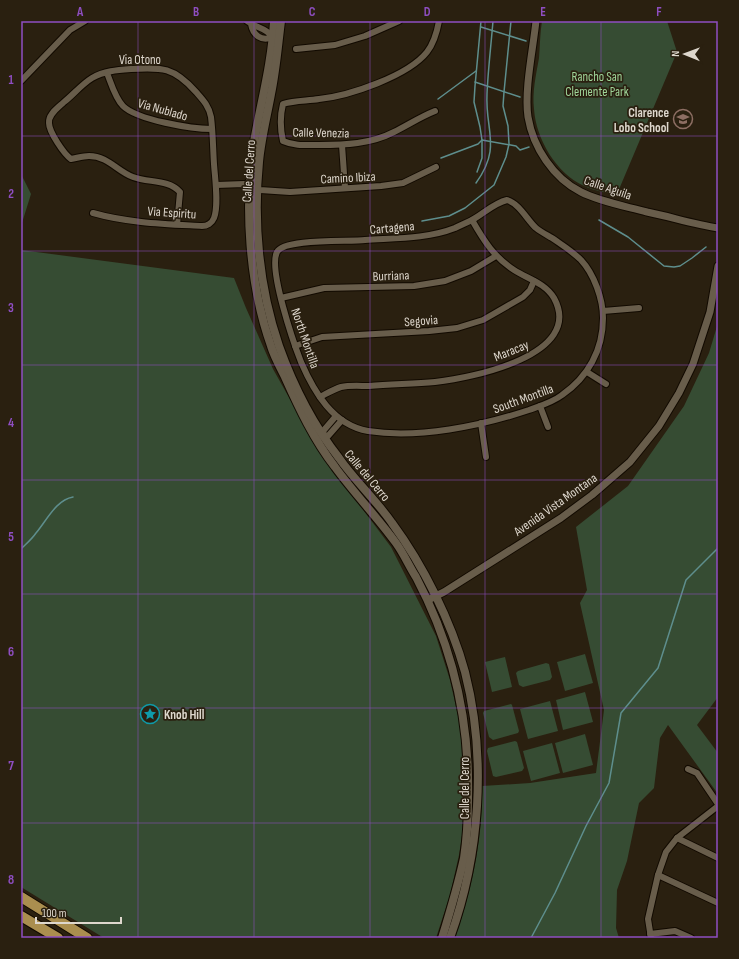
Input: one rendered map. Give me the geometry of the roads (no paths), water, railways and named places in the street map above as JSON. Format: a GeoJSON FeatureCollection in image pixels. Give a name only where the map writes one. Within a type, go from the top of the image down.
{"type":"FeatureCollection","features":[{"type":"Feature","properties":{"kind":"highway"},"geometry":{"type":"LineString","coordinates":[[21,897],[87,938]]}},
{"type":"Feature","properties":{"kind":"highway"},"geometry":{"type":"LineString","coordinates":[[21,916],[58,938]]}},
{"type":"Feature","properties":{"kind":"main road","name":"Calle del Cerro"},"geometry":{"type":"LineString","coordinates":[[274,21],[276,37],[272,91],[254,187],[263,281],[269,312],[279,346],[294,383],[334,466],[398,545],[428,600],[443,638],[455,675],[464,719],[469,766],[468,825],[464,857],[442,938]]}},
{"type":"Feature","properties":{"kind":"main road","name":"Calle del Cerro"},"geometry":{"type":"LineString","coordinates":[[276,37],[281,21]]}},
{"type":"Feature","properties":{"kind":"main road","name":"Calle del Cerro"},"geometry":{"type":"LineString","coordinates":[[320,438],[395,527],[407,544],[435,595],[453,635],[464,672],[473,717],[477,764],[476,826],[462,902],[450,938]]}},
{"type":"Feature","properties":{"kind":"street"},"geometry":{"type":"LineString","coordinates":[[22,79],[70,30],[85,21]]}},
{"type":"Feature","properties":{"kind":"street"},"geometry":{"type":"LineString","coordinates":[[296,49],[335,45],[365,36],[399,21]]}},
{"type":"Feature","properties":{"kind":"street","name":"Calle Venezia"},"geometry":{"type":"LineString","coordinates":[[435,110],[394,132],[372,141],[342,145],[291,144],[283,141],[280,131],[283,104],[292,101],[319,99],[341,95],[396,74],[417,62],[428,51],[437,33],[439,21]]}},
{"type":"Feature","properties":{"kind":"street","name":"Calle Aguila"},"geometry":{"type":"LineString","coordinates":[[536,21],[528,89],[528,117],[537,146],[545,160],[555,172],[579,191],[592,197],[613,204],[718,228]]}},
{"type":"Feature","properties":{"kind":"street"},"geometry":{"type":"LineString","coordinates":[[250,22],[252,30],[256,36],[268,39],[276,37]]}},
{"type":"Feature","properties":{"kind":"street"},"geometry":{"type":"LineString","coordinates":[[250,22],[276,37]]}},
{"type":"Feature","properties":{"kind":"street","name":"Via Otono"},"geometry":{"type":"LineString","coordinates":[[177,225],[180,192],[175,186],[133,177],[106,160],[89,156],[71,159],[65,155],[59,146],[48,124],[50,116],[92,79],[113,70],[155,68],[175,72],[190,85],[206,103],[212,117],[216,185]]}},
{"type":"Feature","properties":{"kind":"street","name":"Via Nublado"},"geometry":{"type":"LineString","coordinates":[[107,73],[118,98],[123,106],[130,111],[148,118],[190,128],[212,129]]}},
{"type":"Feature","properties":{"kind":"street"},"geometry":{"type":"LineString","coordinates":[[342,145],[345,188]]}},
{"type":"Feature","properties":{"kind":"street","name":"Camino Ibiza"},"geometry":{"type":"LineString","coordinates":[[216,185],[244,184],[254,187],[290,192],[381,186],[403,183],[436,167]]}},
{"type":"Feature","properties":{"kind":"street","name":"Via Espiritu"},"geometry":{"type":"LineString","coordinates":[[94,213],[109,217],[177,225],[206,226],[212,222],[215,212],[216,185]]}},
{"type":"Feature","properties":{"kind":"street","name":"Cartagena"},"geometry":{"type":"LineString","coordinates":[[276,254],[284,246],[298,243],[356,241],[433,234],[453,229],[472,220],[506,200]]}},
{"type":"Feature","properties":{"kind":"street","name":"South Montilla"},"geometry":{"type":"LineString","coordinates":[[339,418],[363,430],[382,434],[455,429],[512,416],[540,406],[560,397],[587,372],[596,354],[603,332],[603,311],[599,294],[591,274],[582,261],[568,249],[536,228],[514,203],[506,200]]}},
{"type":"Feature","properties":{"kind":"street","name":"Maracay"},"geometry":{"type":"LineString","coordinates":[[320,397],[342,387],[436,382],[467,376],[494,369],[535,353],[550,340],[556,330],[559,316],[553,297],[545,287],[515,271],[496,256],[484,241],[472,220]]}},
{"type":"Feature","properties":{"kind":"street","name":"North Montilla"},"geometry":{"type":"LineString","coordinates":[[276,254],[277,277],[281,298],[294,346],[309,380],[320,397],[339,418]]}},
{"type":"Feature","properties":{"kind":"street","name":"Burriana"},"geometry":{"type":"LineString","coordinates":[[281,298],[324,288],[414,286],[445,281],[471,272],[496,256]]}},
{"type":"Feature","properties":{"kind":"street","name":"Avenida Vista Montana"},"geometry":{"type":"LineString","coordinates":[[428,600],[435,595],[444,592],[561,518],[592,495],[630,462],[659,426],[679,393],[693,364],[710,312],[718,266]]}},
{"type":"Feature","properties":{"kind":"street","name":"Segovia"},"geometry":{"type":"LineString","coordinates":[[294,346],[322,337],[457,328],[482,320],[523,297],[530,290],[534,281]]}},
{"type":"Feature","properties":{"kind":"street"},"geometry":{"type":"LineString","coordinates":[[603,311],[638,308]]}},
{"type":"Feature","properties":{"kind":"street"},"geometry":{"type":"LineString","coordinates":[[587,372],[606,384]]}},
{"type":"Feature","properties":{"kind":"street"},"geometry":{"type":"LineString","coordinates":[[540,406],[548,427]]}},
{"type":"Feature","properties":{"kind":"street"},"geometry":{"type":"LineString","coordinates":[[320,438],[328,436],[339,418]]}},
{"type":"Feature","properties":{"kind":"street"},"geometry":{"type":"LineString","coordinates":[[481,424],[486,457]]}},
{"type":"Feature","properties":{"kind":"street"},"geometry":{"type":"LineString","coordinates":[[688,768],[697,774],[718,805],[677,838],[666,852],[658,875],[648,919],[650,936],[675,931],[691,938]]}},
{"type":"Feature","properties":{"kind":"street"},"geometry":{"type":"LineString","coordinates":[[677,838],[718,858]]}},
{"type":"Feature","properties":{"kind":"street"},"geometry":{"type":"LineString","coordinates":[[658,875],[718,903]]}},
{"type":"Feature","properties":{"kind":"waterway"},"geometry":{"type":"LineString","coordinates":[[477,172],[482,158],[482,140],[474,102],[481,21]]}},
{"type":"Feature","properties":{"kind":"waterway"},"geometry":{"type":"LineString","coordinates":[[476,183],[484,170],[490,149],[487,94],[493,21]]}},
{"type":"Feature","properties":{"kind":"waterway"},"geometry":{"type":"LineString","coordinates":[[422,221],[449,216],[465,208],[494,185],[506,157],[509,144],[508,126],[503,106],[511,21]]}},
{"type":"Feature","properties":{"kind":"waterway"},"geometry":{"type":"LineString","coordinates":[[481,27],[526,41]]}},
{"type":"Feature","properties":{"kind":"waterway"},"geometry":{"type":"LineString","coordinates":[[438,99],[476,71]]}},
{"type":"Feature","properties":{"kind":"waterway"},"geometry":{"type":"LineString","coordinates":[[475,82],[520,97]]}},
{"type":"Feature","properties":{"kind":"waterway"},"geometry":{"type":"LineString","coordinates":[[441,158],[478,144],[482,140],[516,146],[520,150],[529,147]]}},
{"type":"Feature","properties":{"kind":"waterway"},"geometry":{"type":"LineString","coordinates":[[599,220],[628,237],[664,266],[680,266],[706,247]]}},
{"type":"Feature","properties":{"kind":"waterway"},"geometry":{"type":"LineString","coordinates":[[21,549],[33,537],[52,511],[62,502],[73,497]]}},
{"type":"Feature","properties":{"kind":"waterway"},"geometry":{"type":"LineString","coordinates":[[531,938],[555,893],[586,826],[609,783],[621,713],[658,668],[686,580],[718,548]]}},
{"type":"Feature","properties":{"kind":"place","name":"Clarence Lobo School"},"geometry":{"type":"Point","coordinates":[683,119]}},
{"type":"Feature","properties":{"kind":"place","name":"Knob Hill"},"geometry":{"type":"Point","coordinates":[150,714]}},
{"type":"Feature","properties":{"kind":"park label","name":"Rancho San Clemente Park"},"geometry":{"type":"Point","coordinates":[597,84]}}]}
